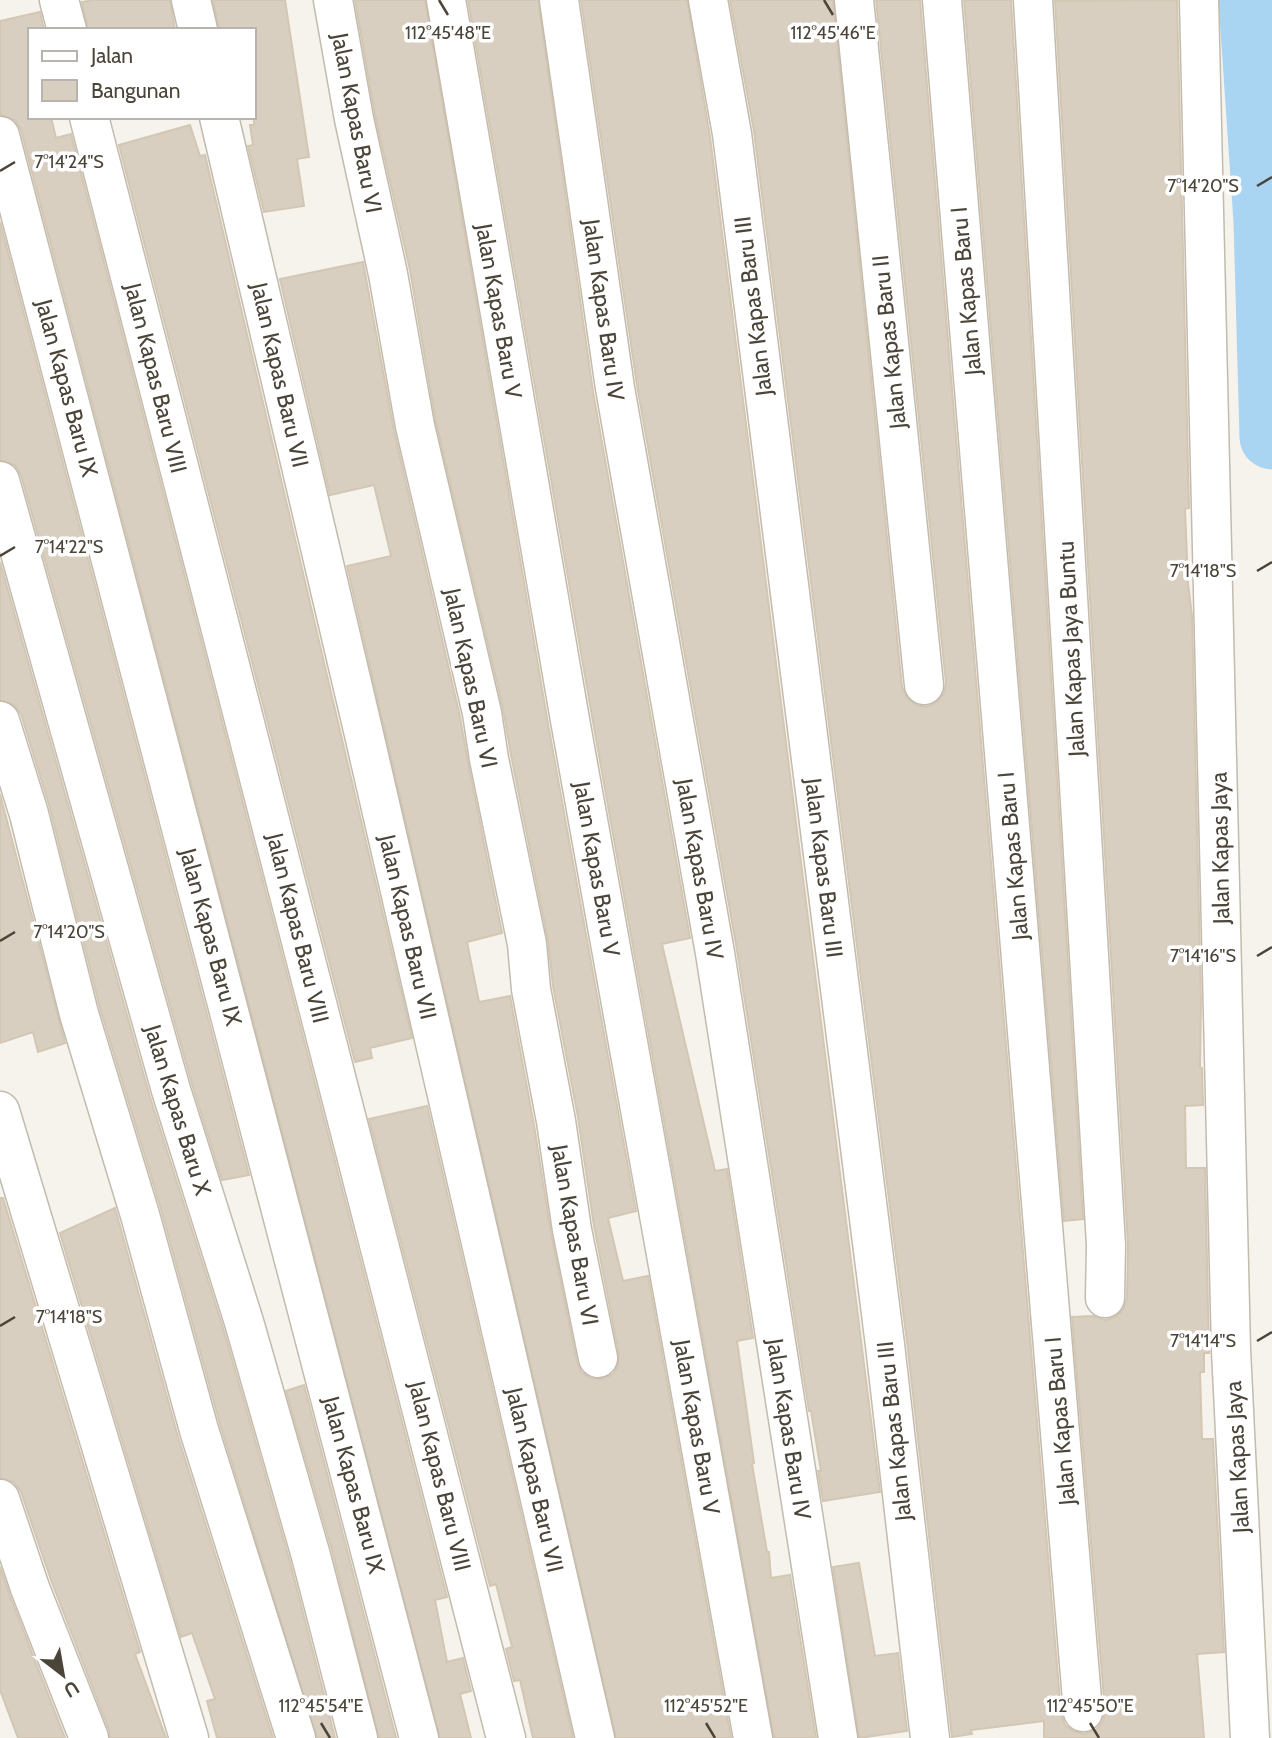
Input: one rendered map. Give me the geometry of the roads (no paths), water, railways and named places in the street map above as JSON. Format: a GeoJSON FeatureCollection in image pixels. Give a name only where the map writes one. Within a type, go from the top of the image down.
{"type":"FeatureCollection","features":[{"type":"Feature","properties":{"kind":"street"},"geometry":{"type":"LineString","coordinates":[[59,0],[66,28]]}},
{"type":"Feature","properties":{"kind":"street"},"geometry":{"type":"LineString","coordinates":[[191,0],[198,28]]}},
{"type":"Feature","properties":{"kind":"street","name":"Jalan Kapas Baru VI"},"geometry":{"type":"LineString","coordinates":[[333,0],[354,119],[388,274],[415,426],[482,713],[491,772],[527,944],[531,989],[556,1121],[572,1230],[598,1358]]}},
{"type":"Feature","properties":{"kind":"street","name":"Jalan Kapas Baru V"},"geometry":{"type":"LineString","coordinates":[[446,0],[570,720],[753,1738]]}},
{"type":"Feature","properties":{"kind":"street","name":"Jalan Kapas Baru IV"},"geometry":{"type":"LineString","coordinates":[[559,0],[615,388],[715,953],[838,1738]]}},
{"type":"Feature","properties":{"kind":"street","name":"Jalan Kapas Baru III"},"geometry":{"type":"LineString","coordinates":[[708,0],[734,147],[885,1345],[930,1738]]}},
{"type":"Feature","properties":{"kind":"street","name":"Jalan Kapas Baru II"},"geometry":{"type":"LineString","coordinates":[[854,0],[925,685]]}},
{"type":"Feature","properties":{"kind":"street","name":"Jalan Kapas Baru I"},"geometry":{"type":"LineString","coordinates":[[942,0],[1083,1712]]}},
{"type":"Feature","properties":{"kind":"street","name":"Jalan Kapas Jaya Buntu"},"geometry":{"type":"LineString","coordinates":[[1033,0],[1106,1245],[1105,1298]]}},
{"type":"Feature","properties":{"kind":"street","name":"Jalan Kapas Jaya"},"geometry":{"type":"LineString","coordinates":[[1199,0],[1231,1350],[1250,1738]]}},
{"type":"Feature","properties":{"kind":"street","name":"Jalan Kapas Baru VIII"},"geometry":{"type":"LineString","coordinates":[[90,119],[506,1738]]}},
{"type":"Feature","properties":{"kind":"street","name":"Jalan Kapas Baru VII"},"geometry":{"type":"LineString","coordinates":[[219,119],[595,1738]]}},
{"type":"Feature","properties":{"kind":"street","name":"Jalan Kapas Baru IX"},"geometry":{"type":"LineString","coordinates":[[0,136],[419,1738]]}},
{"type":"Feature","properties":{"kind":"street","name":"Jalan Kapas Baru X"},"geometry":{"type":"LineString","coordinates":[[0,481],[171,1090],[244,1322],[311,1556],[358,1738]]}},
{"type":"Feature","properties":{"kind":"street"},"geometry":{"type":"LineString","coordinates":[[0,721],[29,814],[79,1014],[140,1215],[200,1430],[296,1738]]}},
{"type":"Feature","properties":{"kind":"street"},"geometry":{"type":"LineString","coordinates":[[0,1111],[189,1738]]}},
{"type":"Feature","properties":{"kind":"street"},"geometry":{"type":"LineString","coordinates":[[0,1499],[30,1588],[89,1738]]}},
{"type":"Feature","properties":{"kind":"waterway"},"geometry":{"type":"LineString","coordinates":[[1251,0],[1266,221],[1272,437]]}}]}
